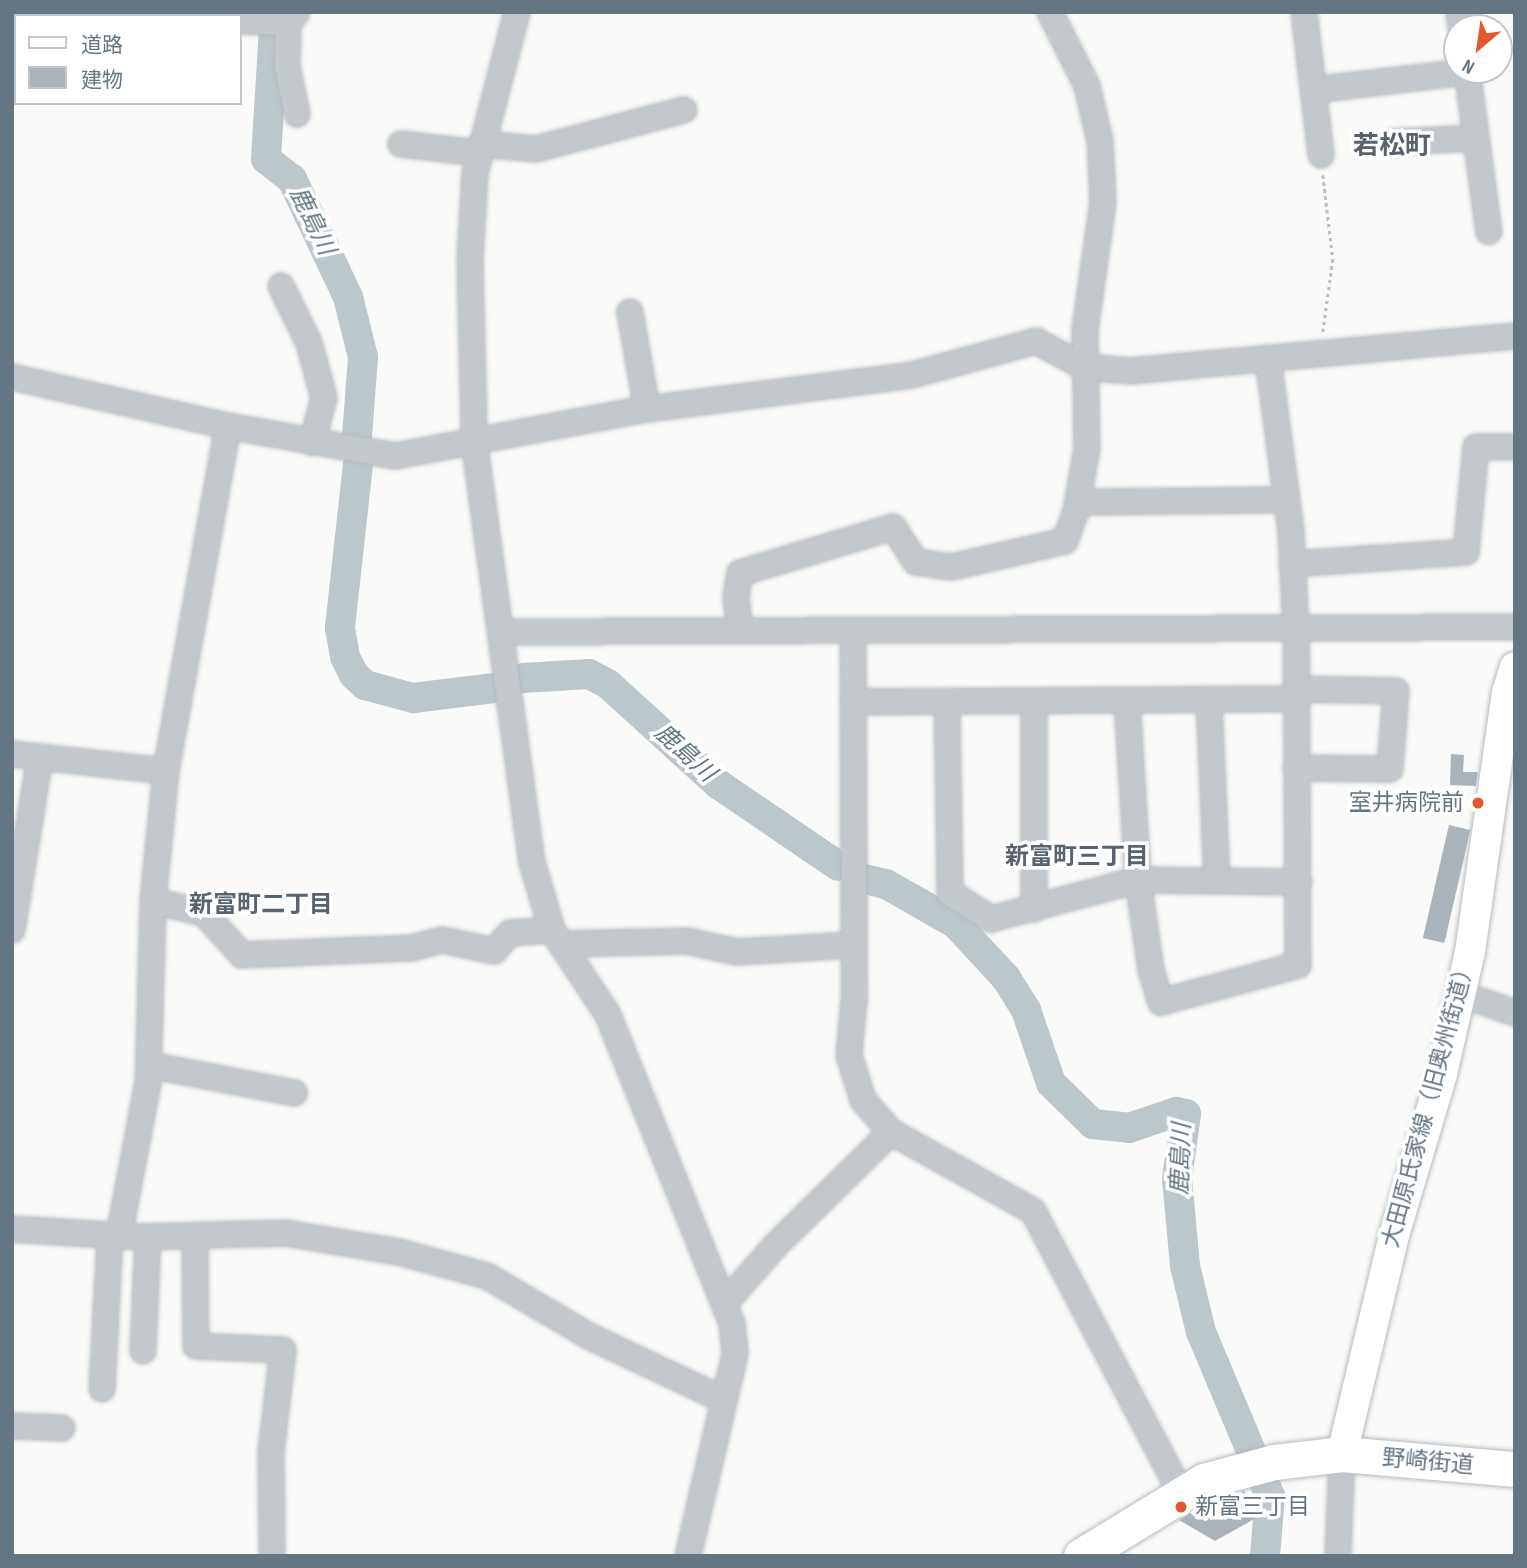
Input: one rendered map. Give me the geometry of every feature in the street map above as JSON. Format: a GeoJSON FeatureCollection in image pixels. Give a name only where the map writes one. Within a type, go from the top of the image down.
{"type":"FeatureCollection","features":[{"type":"Feature","properties":{"kind":"highway","name":"野崎街道"},"geometry":{"type":"LineString","coordinates":[[1081,1556],[1181,1493],[1236,1471],[1274,1462],[1342,1454],[1515,1469]]}},
{"type":"Feature","properties":{"kind":"main road","name":"大田原氏家線（旧奥州街道）"},"geometry":{"type":"LineString","coordinates":[[1342,1454],[1395,1232],[1461,994],[1507,693],[1515,667]]}},
{"type":"Feature","properties":{"kind":"street"},"geometry":{"type":"LineString","coordinates":[[517,12],[480,149],[470,260],[474,440],[531,862],[557,937],[608,1015],[733,1324],[734,1354],[688,1556]]}},
{"type":"Feature","properties":{"kind":"street"},"geometry":{"type":"LineString","coordinates":[[740,630],[736,597],[740,573],[893,527],[916,562],[952,567],[1065,541],[1078,502],[1087,448],[1084,367],[1104,202],[1100,141],[1087,86],[1050,12]]}},
{"type":"Feature","properties":{"kind":"street"},"geometry":{"type":"LineString","coordinates":[[1304,12],[1321,155]]}},
{"type":"Feature","properties":{"kind":"street"},"geometry":{"type":"LineString","coordinates":[[242,21],[292,17],[287,67],[297,114]]}},
{"type":"Feature","properties":{"kind":"street"},"geometry":{"type":"LineString","coordinates":[[1313,90],[1443,74]]}},
{"type":"Feature","properties":{"kind":"street"},"geometry":{"type":"LineString","coordinates":[[1469,84],[1489,232]]}},
{"type":"Feature","properties":{"kind":"street"},"geometry":{"type":"LineString","coordinates":[[401,144],[536,149],[684,110]]}},
{"type":"Feature","properties":{"kind":"street"},"geometry":{"type":"LineString","coordinates":[[1395,142],[1476,138]]}},
{"type":"Feature","properties":{"kind":"street"},"geometry":{"type":"LineString","coordinates":[[281,286],[309,343],[324,398],[312,442]]}},
{"type":"Feature","properties":{"kind":"street"},"geometry":{"type":"LineString","coordinates":[[630,312],[646,409]]}},
{"type":"Feature","properties":{"kind":"street"},"geometry":{"type":"LineString","coordinates":[[12,377],[228,426],[395,456],[646,409],[912,375],[1037,341],[1084,367],[1130,370],[1515,336]]}},
{"type":"Feature","properties":{"kind":"street"},"geometry":{"type":"LineString","coordinates":[[1127,700],[1138,880],[1151,970],[1161,1002],[1298,965],[1297,694],[1293,564],[1268,359]]}},
{"type":"Feature","properties":{"kind":"street"},"geometry":{"type":"LineString","coordinates":[[102,1389],[115,1236],[149,1065],[153,901],[166,771],[228,426]]}},
{"type":"Feature","properties":{"kind":"street"},"geometry":{"type":"LineString","coordinates":[[1293,564],[1466,552],[1476,447],[1515,447]]}},
{"type":"Feature","properties":{"kind":"street"},"geometry":{"type":"LineString","coordinates":[[1078,502],[1286,500]]}},
{"type":"Feature","properties":{"kind":"street"},"geometry":{"type":"LineString","coordinates":[[502,632],[1515,627]]}},
{"type":"Feature","properties":{"kind":"street"},"geometry":{"type":"LineString","coordinates":[[853,631],[855,1000],[849,1055],[863,1100],[891,1132],[1033,1211],[1181,1493]]}},
{"type":"Feature","properties":{"kind":"street"},"geometry":{"type":"LineString","coordinates":[[853,702],[1209,700],[1396,691],[1390,769],[1296,768]]}},
{"type":"Feature","properties":{"kind":"street"},"geometry":{"type":"LineString","coordinates":[[1209,700],[1217,881]]}},
{"type":"Feature","properties":{"kind":"street"},"geometry":{"type":"LineString","coordinates":[[1034,702],[1034,909]]}},
{"type":"Feature","properties":{"kind":"street"},"geometry":{"type":"LineString","coordinates":[[947,703],[950,893],[991,919],[1138,880],[1299,882]]}},
{"type":"Feature","properties":{"kind":"street"},"geometry":{"type":"LineString","coordinates":[[12,754],[166,771]]}},
{"type":"Feature","properties":{"kind":"street"},"geometry":{"type":"LineString","coordinates":[[12,930],[40,757]]}},
{"type":"Feature","properties":{"kind":"street"},"geometry":{"type":"LineString","coordinates":[[153,901],[204,913],[242,955],[412,948],[442,940],[494,951],[510,933],[687,941],[737,952],[853,945]]}},
{"type":"Feature","properties":{"kind":"street"},"geometry":{"type":"LineString","coordinates":[[1461,994],[1515,1013]]}},
{"type":"Feature","properties":{"kind":"street"},"geometry":{"type":"LineString","coordinates":[[149,1065],[293,1093]]}},
{"type":"Feature","properties":{"kind":"street"},"geometry":{"type":"LineString","coordinates":[[725,1303],[776,1245],[891,1132]]}},
{"type":"Feature","properties":{"kind":"street"},"geometry":{"type":"LineString","coordinates":[[12,1229],[195,1238],[285,1233],[399,1252],[487,1276],[589,1336],[724,1400]]}},
{"type":"Feature","properties":{"kind":"street"},"geometry":{"type":"LineString","coordinates":[[143,1351],[148,1237]]}},
{"type":"Feature","properties":{"kind":"street"},"geometry":{"type":"LineString","coordinates":[[195,1238],[196,1346],[283,1350],[271,1452],[272,1556]]}},
{"type":"Feature","properties":{"kind":"street"},"geometry":{"type":"LineString","coordinates":[[12,1426],[62,1428]]}},
{"type":"Feature","properties":{"kind":"street"},"geometry":{"type":"LineString","coordinates":[[1338,1556],[1342,1454]]}},
{"type":"Feature","properties":{"kind":"path"},"geometry":{"type":"LineString","coordinates":[[1320,354],[1334,259],[1321,155]]}},
{"type":"Feature","properties":{"kind":"building"},"geometry":{"type":"Polygon","coordinates":[[[1451,754],[1464,755],[1463,772],[1478,772],[1476,786],[1450,785],[1451,754]]]}},
{"type":"Feature","properties":{"kind":"building"},"geometry":{"type":"Polygon","coordinates":[[[1449,825],[1470,830],[1444,943],[1423,938],[1449,825]]]}},
{"type":"Feature","properties":{"kind":"building"},"geometry":{"type":"Polygon","coordinates":[[[1244,1491],[1256,1518],[1215,1541],[1179,1520],[1211,1500],[1244,1491]]]}},
{"type":"Feature","properties":{"kind":"waterway","name":"鹿島川"},"geometry":{"type":"LineString","coordinates":[[275,12],[266,159],[292,179],[348,297],[363,357],[357,436]]}},
{"type":"Feature","properties":{"kind":"waterway","name":"鹿島川"},"geometry":{"type":"LineString","coordinates":[[358,464],[340,628],[345,657],[354,675],[365,685],[413,698],[494,688]]}},
{"type":"Feature","properties":{"kind":"waterway","name":"鹿島川"},"geometry":{"type":"LineString","coordinates":[[523,678],[589,674],[608,684],[718,784],[838,866]]}},
{"type":"Feature","properties":{"kind":"waterway","name":"鹿島川"},"geometry":{"type":"LineString","coordinates":[[857,877],[886,884],[956,924],[1006,978],[1026,1010],[1051,1083],[1093,1124],[1129,1128],[1176,1112],[1186,1114],[1177,1179],[1185,1266],[1201,1332],[1270,1496],[1265,1556]]}},
{"type":"Feature","properties":{"kind":"place","name":"室井病院前"},"geometry":{"type":"Point","coordinates":[1478,803]}},
{"type":"Feature","properties":{"kind":"place","name":"新富三丁目"},"geometry":{"type":"Point","coordinates":[1181,1507]}},
{"type":"Feature","properties":{"kind":"district","name":"若松町"},"geometry":{"type":"Point","coordinates":[1392,147]}},
{"type":"Feature","properties":{"kind":"district","name":"新富町三丁目"},"geometry":{"type":"Point","coordinates":[1077,857]}},
{"type":"Feature","properties":{"kind":"district","name":"新富町二丁目"},"geometry":{"type":"Point","coordinates":[261,905]}}]}
